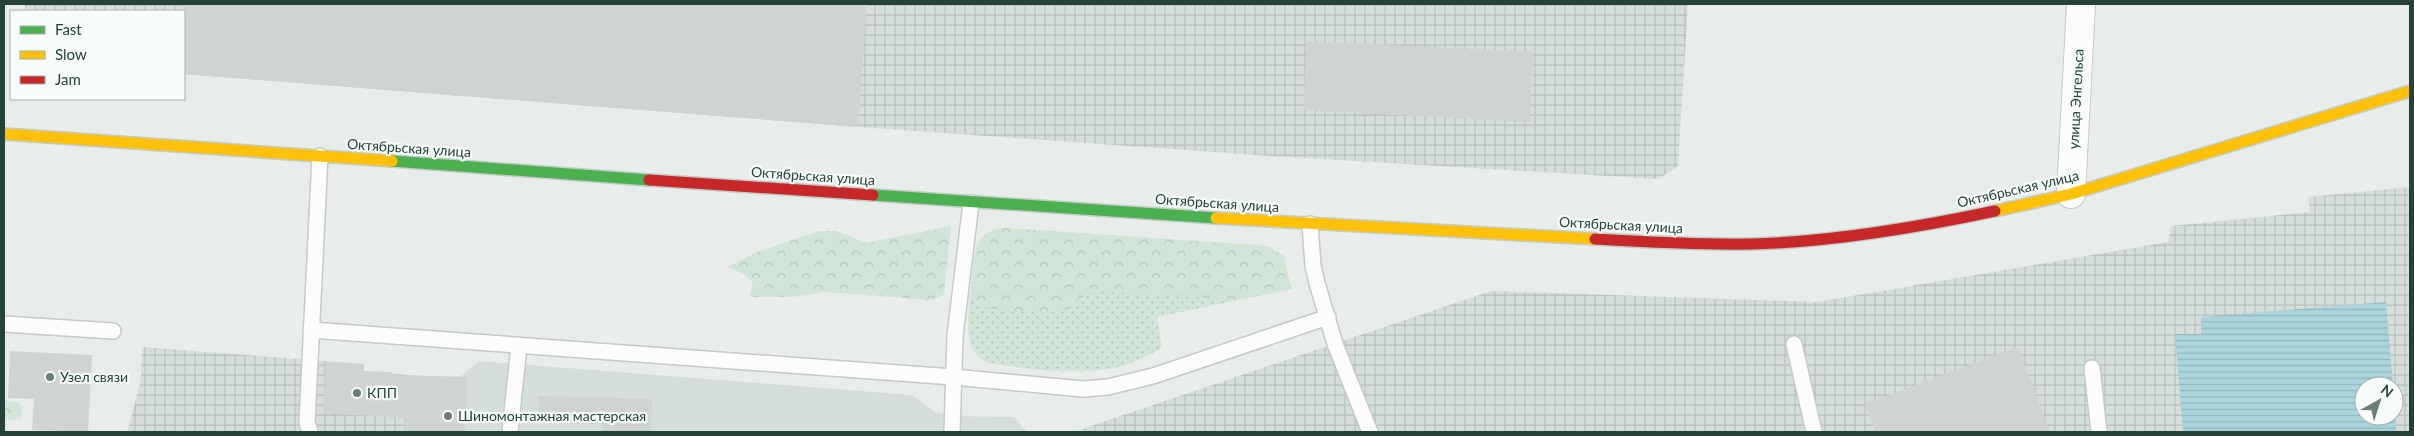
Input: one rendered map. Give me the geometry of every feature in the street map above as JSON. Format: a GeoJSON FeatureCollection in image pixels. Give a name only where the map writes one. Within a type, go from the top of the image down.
{"type":"FeatureCollection","features":[{"type":"Feature","properties":{"kind":"main road","name":"Октябрьская улица"},"geometry":{"type":"LineString","coordinates":[[4,134],[971,203],[1310,224],[1678,243],[1752,244],[1876,232],[1945,222],[2071,194],[2410,91]]}},
{"type":"Feature","properties":{"kind":"street","name":"улица Энгельса"},"geometry":{"type":"LineString","coordinates":[[2071,194],[2081,4]]}},
{"type":"Feature","properties":{"kind":"lane"},"geometry":{"type":"LineString","coordinates":[[310,432],[308,422],[311,330],[320,156]]}},
{"type":"Feature","properties":{"kind":"lane"},"geometry":{"type":"LineString","coordinates":[[952,432],[953,377],[961,276],[971,203]]}},
{"type":"Feature","properties":{"kind":"lane"},"geometry":{"type":"LineString","coordinates":[[1310,224],[1313,266],[1328,317],[1370,432]]}},
{"type":"Feature","properties":{"kind":"lane"},"geometry":{"type":"LineString","coordinates":[[311,330],[953,377],[1083,390],[1108,387],[1153,376],[1328,317]]}},
{"type":"Feature","properties":{"kind":"lane"},"geometry":{"type":"LineString","coordinates":[[4,324],[113,330]]}},
{"type":"Feature","properties":{"kind":"lane"},"geometry":{"type":"LineString","coordinates":[[1794,344],[1814,432]]}},
{"type":"Feature","properties":{"kind":"lane"},"geometry":{"type":"LineString","coordinates":[[510,432],[519,346]]}},
{"type":"Feature","properties":{"kind":"lane"},"geometry":{"type":"LineString","coordinates":[[2092,368],[2099,432]]}},
{"type":"Feature","properties":{"kind":"shaded area"},"geometry":{"type":"Polygon","coordinates":[[[25,4],[1688,4],[1678,166],[1659,179],[1270,156],[858,127],[185,74],[185,10],[25,10],[25,4]]]}},
{"type":"Feature","properties":{"kind":"shaded area"},"geometry":{"type":"Polygon","coordinates":[[[2410,187],[2410,432],[1073,432],[1491,291],[1817,302],[2168,242],[2171,226],[2310,212],[2308,197],[2410,187]]]}},
{"type":"Feature","properties":{"kind":"shaded area"},"geometry":{"type":"Polygon","coordinates":[[[142,347],[364,364],[364,371],[407,375],[405,432],[127,432],[141,380],[142,347]]]}},
{"type":"Feature","properties":{"kind":"shaded area"},"geometry":{"type":"Polygon","coordinates":[[[479,361],[912,395],[935,412],[952,416],[1014,417],[1027,432],[405,432],[407,375],[460,377],[479,361]]]}},
{"type":"Feature","properties":{"kind":"green space"},"geometry":{"type":"Polygon","coordinates":[[[951,226],[944,295],[932,300],[824,292],[793,297],[749,297],[753,282],[742,273],[727,267],[757,252],[819,231],[837,231],[866,243],[951,226]]]}},
{"type":"Feature","properties":{"kind":"green space"},"geometry":{"type":"Polygon","coordinates":[[[1004,228],[1268,246],[1284,256],[1291,289],[1157,317],[1162,348],[1119,367],[1103,370],[1052,371],[985,362],[972,347],[968,321],[975,255],[978,243],[984,236],[992,231],[1004,228]]]}},
{"type":"Feature","properties":{"kind":"green space"},"geometry":{"type":"Polygon","coordinates":[[[1004,228],[1268,246],[1284,256],[1291,289],[1240,300],[1099,291],[1085,295],[1077,304],[1066,310],[1048,313],[1007,311],[985,307],[972,299],[975,254],[978,245],[984,237],[992,231],[1004,228]]]}},
{"type":"Feature","properties":{"kind":"green space"},"geometry":{"type":"Polygon","coordinates":[[[4,400],[19,403],[22,410],[21,419],[4,420],[4,400]]]}},
{"type":"Feature","properties":{"kind":"water"},"geometry":{"type":"Polygon","coordinates":[[[2386,302],[2392,376],[2354,376],[2354,426],[2396,426],[2396,432],[2183,432],[2175,334],[2201,334],[2201,317],[2386,302]]]}},
{"type":"Feature","properties":{"kind":"building"},"geometry":{"type":"Polygon","coordinates":[[[184,4],[867,4],[858,127],[185,74],[184,4]]]}},
{"type":"Feature","properties":{"kind":"building"},"geometry":{"type":"Polygon","coordinates":[[[1307,41],[1533,52],[1530,122],[1303,110],[1307,41]]]}},
{"type":"Feature","properties":{"kind":"building"},"geometry":{"type":"Polygon","coordinates":[[[2018,347],[2050,432],[1876,432],[1865,404],[2018,347]]]}},
{"type":"Feature","properties":{"kind":"building","name":"Узел связи"},"geometry":{"type":"Polygon","coordinates":[[[10,351],[92,355],[88,432],[32,430],[34,399],[8,398],[10,351]]]}},
{"type":"Feature","properties":{"kind":"building"},"geometry":{"type":"Polygon","coordinates":[[[326,362],[364,364],[363,371],[392,372],[392,375],[467,377],[465,432],[405,432],[405,418],[323,413],[326,362]]]}},
{"type":"Feature","properties":{"kind":"building"},"geometry":{"type":"Polygon","coordinates":[[[538,396],[652,399],[651,432],[602,432],[602,424],[538,423],[538,396]]]}},
{"type":"Feature","properties":{"kind":"traffic: fast"},"geometry":{"type":"LineString","coordinates":[[392,161],[649,180]]}},
{"type":"Feature","properties":{"kind":"traffic: fast"},"geometry":{"type":"LineString","coordinates":[[873,195],[1216,218]]}},
{"type":"Feature","properties":{"kind":"traffic: slow"},"geometry":{"type":"LineString","coordinates":[[1995,211],[2071,194],[2410,91]]}},
{"type":"Feature","properties":{"kind":"traffic: slow"},"geometry":{"type":"LineString","coordinates":[[4,134],[392,161]]}},
{"type":"Feature","properties":{"kind":"traffic: slow"},"geometry":{"type":"LineString","coordinates":[[1216,218],[1595,239]]}},
{"type":"Feature","properties":{"kind":"traffic: jam"},"geometry":{"type":"LineString","coordinates":[[649,180],[873,195]]}},
{"type":"Feature","properties":{"kind":"traffic: jam"},"geometry":{"type":"LineString","coordinates":[[1595,239],[1712,244],[1782,243],[1874,233],[1995,211]]}},
{"type":"Feature","properties":{"kind":"place","name":"Узел связи"},"geometry":{"type":"Point","coordinates":[50,377]}},
{"type":"Feature","properties":{"kind":"place","name":"КПП"},"geometry":{"type":"Point","coordinates":[357,393]}},
{"type":"Feature","properties":{"kind":"place","name":"Шиномонтажная мастерская"},"geometry":{"type":"Point","coordinates":[448,416]}}]}
